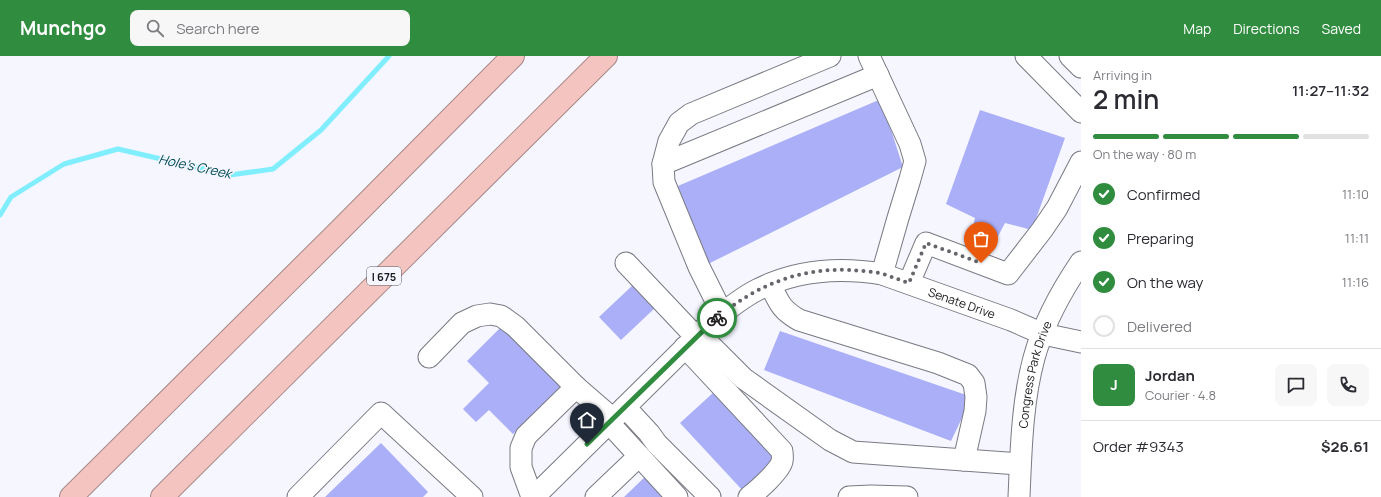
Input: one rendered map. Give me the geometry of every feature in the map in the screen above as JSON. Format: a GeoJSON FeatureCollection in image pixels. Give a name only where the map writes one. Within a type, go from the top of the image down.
{"type":"FeatureCollection","features":[{"type":"Feature","properties":{"kind":"highway"},"geometry":{"type":"LineString","coordinates":[[71,497],[513,56]]}},
{"type":"Feature","properties":{"kind":"highway","name":"I 675"},"geometry":{"type":"LineString","coordinates":[[162,497],[606,56]]}},
{"type":"Feature","properties":{"kind":"street"},"geometry":{"type":"LineString","coordinates":[[722,313],[699,267],[664,182],[663,164],[669,141],[680,123],[691,114],[830,56]]}},
{"type":"Feature","properties":{"kind":"street"},"geometry":{"type":"LineString","coordinates":[[869,56],[910,144],[915,161],[882,274]]}},
{"type":"Feature","properties":{"kind":"street"},"geometry":{"type":"LineString","coordinates":[[1026,56],[1081,112]]}},
{"type":"Feature","properties":{"kind":"street"},"geometry":{"type":"LineString","coordinates":[[1070,56],[1081,67]]}},
{"type":"Feature","properties":{"kind":"street"},"geometry":{"type":"LineString","coordinates":[[663,164],[878,75]]}},
{"type":"Feature","properties":{"kind":"street"},"geometry":{"type":"LineString","coordinates":[[909,283],[926,243],[1008,274],[1042,230],[1081,162]]}},
{"type":"Feature","properties":{"kind":"street","name":"Congress Park Drive"},"geometry":{"type":"LineString","coordinates":[[1019,497],[1020,464],[1026,398],[1034,358],[1059,298],[1081,262]]}},
{"type":"Feature","properties":{"kind":"street"},"geometry":{"type":"LineString","coordinates":[[626,263],[694,339],[782,451],[782,463],[774,474],[749,497]]}},
{"type":"Feature","properties":{"kind":"street","name":"Senate Drive"},"geometry":{"type":"LineString","coordinates":[[533,497],[722,313],[756,290],[793,276],[816,271],[839,270],[864,271],[882,274],[1011,320],[1043,334],[1081,342]]}},
{"type":"Feature","properties":{"kind":"street"},"geometry":{"type":"LineString","coordinates":[[770,284],[780,305],[799,320],[938,363],[968,375],[974,382],[976,397],[975,411],[964,460]]}},
{"type":"Feature","properties":{"kind":"street"},"geometry":{"type":"LineString","coordinates":[[429,357],[462,323],[477,316],[490,314],[501,316],[515,326],[576,387],[615,416],[649,433],[657,444],[710,497]]}},
{"type":"Feature","properties":{"kind":"street"},"geometry":{"type":"LineString","coordinates":[[694,339],[743,378],[830,440],[853,452],[1020,464]]}},
{"type":"Feature","properties":{"kind":"street"},"geometry":{"type":"LineString","coordinates":[[533,497],[521,468],[521,448],[526,436],[576,387]]}},
{"type":"Feature","properties":{"kind":"street"},"geometry":{"type":"LineString","coordinates":[[298,497],[381,413],[472,497]]}},
{"type":"Feature","properties":{"kind":"street"},"geometry":{"type":"LineString","coordinates":[[615,416],[639,456],[677,497]]}},
{"type":"Feature","properties":{"kind":"street"},"geometry":{"type":"LineString","coordinates":[[596,497],[639,456]]}},
{"type":"Feature","properties":{"kind":"street"},"geometry":{"type":"LineString","coordinates":[[849,497],[907,497]]}},
{"type":"Feature","properties":{"kind":"building"},"geometry":{"type":"Polygon","coordinates":[[[881,99],[903,167],[708,264],[678,186],[881,99]]]}},
{"type":"Feature","properties":{"kind":"building"},"geometry":{"type":"Polygon","coordinates":[[[980,110],[1065,138],[1032,230],[1005,223],[996,240],[972,231],[975,218],[946,204],[980,110]]]}},
{"type":"Feature","properties":{"kind":"building"},"geometry":{"type":"Polygon","coordinates":[[[634,284],[656,307],[621,340],[599,317],[634,284]]]}},
{"type":"Feature","properties":{"kind":"building"},"geometry":{"type":"Polygon","coordinates":[[[504,324],[564,384],[513,434],[489,410],[476,422],[463,409],[489,383],[467,361],[504,324]]]}},
{"type":"Feature","properties":{"kind":"building"},"geometry":{"type":"Polygon","coordinates":[[[780,331],[972,397],[951,441],[764,370],[780,331]]]}},
{"type":"Feature","properties":{"kind":"building"},"geometry":{"type":"Polygon","coordinates":[[[714,392],[778,461],[744,492],[680,423],[714,392]]]}},
{"type":"Feature","properties":{"kind":"building"},"geometry":{"type":"Polygon","coordinates":[[[381,443],[428,492],[423,497],[325,497],[381,443]]]}},
{"type":"Feature","properties":{"kind":"building"},"geometry":{"type":"Polygon","coordinates":[[[649,473],[672,497],[624,497],[649,473]]]}},
{"type":"Feature","properties":{"kind":"waterway","name":"Hole's Creek"},"geometry":{"type":"LineString","coordinates":[[0,215],[11,197],[64,164],[118,149],[230,175],[273,169],[321,130],[389,56]]}},
{"type":"Feature","properties":{"kind":"way so far"},"geometry":{"type":"LineString","coordinates":[[717,318],[756,290],[793,276],[816,271],[864,271],[882,274],[909,283],[926,243],[981,263]]}},
{"type":"Feature","properties":{"kind":"route"},"geometry":{"type":"LineString","coordinates":[[587,444],[717,318]]}}]}
